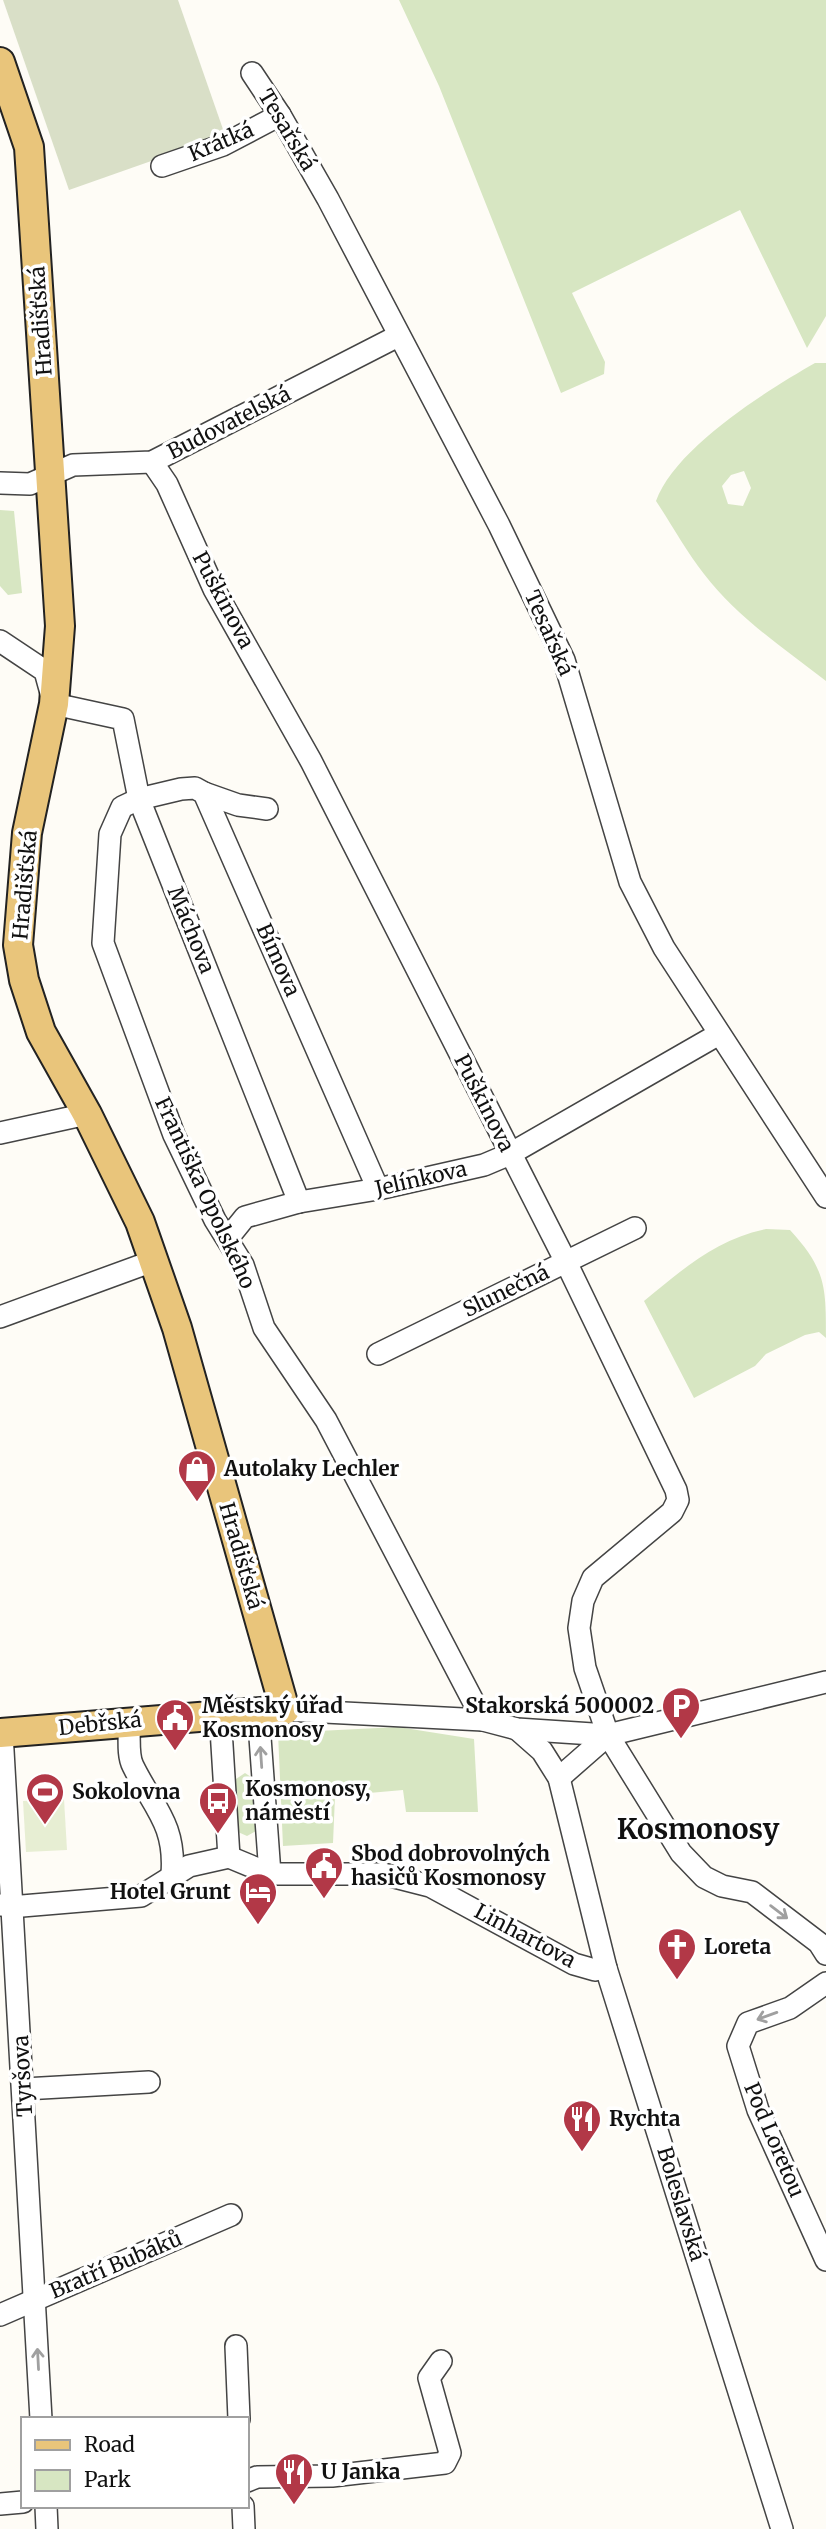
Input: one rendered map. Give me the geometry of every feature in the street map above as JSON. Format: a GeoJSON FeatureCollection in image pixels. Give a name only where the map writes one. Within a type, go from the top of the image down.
{"type":"FeatureCollection","features":[{"type":"Feature","properties":{"kind":"main road","name":"Hradišťská"},"geometry":{"type":"LineString","coordinates":[[0,62],[29,147],[60,626],[54,704],[27,832],[18,945],[30,1005],[40,1032],[87,1114],[140,1222],[177,1328],[271,1710]]}},
{"type":"Feature","properties":{"kind":"main road","name":"Debřská"},"geometry":{"type":"LineString","coordinates":[[1,1733],[271,1710]]}},
{"type":"Feature","properties":{"kind":"street","name":"Tesařská"},"geometry":{"type":"LineString","coordinates":[[252,73],[280,115],[328,199],[499,525],[565,660],[630,882],[644,913],[719,1034],[826,1197]]}},
{"type":"Feature","properties":{"kind":"street","name":"Krátká"},"geometry":{"type":"LineString","coordinates":[[162,166],[223,145],[280,115]]}},
{"type":"Feature","properties":{"kind":"street","name":"Budovatelská"},"geometry":{"type":"LineString","coordinates":[[0,483],[30,484],[73,465],[152,462],[398,336]]}},
{"type":"Feature","properties":{"kind":"street","name":"Puškinova"},"geometry":{"type":"LineString","coordinates":[[152,462],[167,484],[214,589],[311,761],[566,1262],[678,1500],[672,1512],[593,1578],[583,1601],[579,1628],[585,1668],[608,1735]]}},
{"type":"Feature","properties":{"kind":"street"},"geometry":{"type":"LineString","coordinates":[[0,641],[45,671],[54,704]]}},
{"type":"Feature","properties":{"kind":"street","name":"Máchova"},"geometry":{"type":"LineString","coordinates":[[54,704],[123,719],[139,799],[299,1202]]}},
{"type":"Feature","properties":{"kind":"street"},"geometry":{"type":"LineString","coordinates":[[139,799],[195,788],[238,805],[267,809]]}},
{"type":"Feature","properties":{"kind":"street","name":"Bímova"},"geometry":{"type":"LineString","coordinates":[[204,793],[378,1189]]}},
{"type":"Feature","properties":{"kind":"street","name":"Františka Opolského"},"geometry":{"type":"LineString","coordinates":[[139,799],[122,807],[110,834],[103,943],[174,1135],[215,1220],[243,1265],[264,1328],[326,1420],[483,1720]]}},
{"type":"Feature","properties":{"kind":"street","name":"Jelínkova"},"geometry":{"type":"LineString","coordinates":[[228,1238],[245,1217],[299,1202],[378,1189],[484,1165],[510,1154],[719,1034]]}},
{"type":"Feature","properties":{"kind":"street"},"geometry":{"type":"LineString","coordinates":[[0,1133],[87,1114]]}},
{"type":"Feature","properties":{"kind":"street","name":"Slunečná"},"geometry":{"type":"LineString","coordinates":[[378,1354],[635,1228]]}},
{"type":"Feature","properties":{"kind":"street"},"geometry":{"type":"LineString","coordinates":[[0,1318],[153,1261]]}},
{"type":"Feature","properties":{"kind":"street"},"geometry":{"type":"LineString","coordinates":[[270,1874],[271,1710],[483,1720],[517,1729],[608,1735],[826,1682]]}},
{"type":"Feature","properties":{"kind":"street"},"geometry":{"type":"LineString","coordinates":[[6,1905],[141,1896],[172,1874],[189,1866],[229,1857],[220,1713]]}},
{"type":"Feature","properties":{"kind":"street"},"geometry":{"type":"LineString","coordinates":[[129,1722],[131,1764],[158,1806],[168,1829],[173,1854],[172,1874]]}},
{"type":"Feature","properties":{"kind":"street","name":"Boleslavská"},"geometry":{"type":"LineString","coordinates":[[517,1729],[542,1751],[559,1778],[606,1968],[782,2529]]}},
{"type":"Feature","properties":{"kind":"street","name":"Tyršova"},"geometry":{"type":"LineString","coordinates":[[1,1733],[6,1905],[24,2089],[41,2417]]}},
{"type":"Feature","properties":{"kind":"street"},"geometry":{"type":"LineString","coordinates":[[559,1778],[608,1735]]}},
{"type":"Feature","properties":{"kind":"street"},"geometry":{"type":"LineString","coordinates":[[608,1735],[681,1853],[704,1877],[722,1886],[752,1892],[819,1943],[826,1954]]}},
{"type":"Feature","properties":{"kind":"street","name":"Linhartova"},"geometry":{"type":"LineString","coordinates":[[229,1857],[270,1874],[383,1874],[430,1886],[574,1964],[595,1970],[606,1968]]}},
{"type":"Feature","properties":{"kind":"street","name":"Pod Loretou"},"geometry":{"type":"LineString","coordinates":[[826,1983],[790,2008],[748,2023],[738,2046],[758,2110],[826,2260]]}},
{"type":"Feature","properties":{"kind":"street"},"geometry":{"type":"LineString","coordinates":[[24,2089],[149,2082]]}},
{"type":"Feature","properties":{"kind":"street","name":"Bratří Bubáků"},"geometry":{"type":"LineString","coordinates":[[0,2315],[231,2215]]}},
{"type":"Feature","properties":{"kind":"street"},"geometry":{"type":"LineString","coordinates":[[236,2346],[239,2417]]}},
{"type":"Feature","properties":{"kind":"street"},"geometry":{"type":"LineString","coordinates":[[248,2481],[271,2476],[332,2476],[445,2463],[450,2453],[429,2378],[441,2361]]}},
{"type":"Feature","properties":{"kind":"street"},"geometry":{"type":"LineString","coordinates":[[0,2504],[21,2502]]}},
{"type":"Feature","properties":{"kind":"street"},"geometry":{"type":"LineString","coordinates":[[46,2508],[47,2529]]}},
{"type":"Feature","properties":{"kind":"street"},"geometry":{"type":"LineString","coordinates":[[243,2508],[244,2529]]}},
{"type":"Feature","properties":{"kind":"green space"},"geometry":{"type":"Polygon","coordinates":[[[3,0],[178,0],[225,135],[69,190],[3,0]]]}},
{"type":"Feature","properties":{"kind":"green space"},"geometry":{"type":"Polygon","coordinates":[[[399,0],[826,0],[826,316],[807,348],[740,210],[572,293],[605,362],[604,374],[561,393],[439,86],[399,0]]]}},
{"type":"Feature","properties":{"kind":"green space"},"geometry":{"type":"Polygon","coordinates":[[[815,363],[826,363],[826,681],[761,631],[717,590],[691,556],[656,501],[666,481],[702,441],[748,405],[815,363]],[[744,471],[731,475],[722,486],[728,504],[743,506],[751,488],[744,471]]]}},
{"type":"Feature","properties":{"kind":"green space"},"geometry":{"type":"Polygon","coordinates":[[[0,510],[14,511],[22,593],[8,595],[0,586],[0,510]]]}},
{"type":"Feature","properties":{"kind":"green space"},"geometry":{"type":"Polygon","coordinates":[[[766,1229],[790,1230],[811,1256],[822,1280],[826,1338],[819,1332],[805,1335],[766,1354],[755,1366],[694,1398],[644,1301],[686,1267],[715,1248],[766,1229]]]}},
{"type":"Feature","properties":{"kind":"green space"},"geometry":{"type":"Polygon","coordinates":[[[398,1727],[474,1739],[478,1812],[406,1812],[403,1790],[335,1796],[333,1843],[283,1846],[278,1733],[398,1727]]]}},
{"type":"Feature","properties":{"kind":"green space"},"geometry":{"type":"Polygon","coordinates":[[[245,1773],[254,1779],[256,1831],[247,1836],[238,1832],[236,1779],[245,1773]]]}},
{"type":"Feature","properties":{"kind":"green space","name":"Sokolovna"},"geometry":{"type":"Polygon","coordinates":[[[64,1799],[67,1850],[26,1852],[23,1801],[64,1799]]]}},
{"type":"Feature","properties":{"kind":"place","name":"Autolaky Lechler"},"geometry":{"type":"Point","coordinates":[197,1503]}},
{"type":"Feature","properties":{"kind":"place","name":"Stakorská 500002"},"geometry":{"type":"Point","coordinates":[681,1740]}},
{"type":"Feature","properties":{"kind":"place","name":"Městský úřad Kosmonosy"},"geometry":{"type":"Point","coordinates":[175,1752]}},
{"type":"Feature","properties":{"kind":"place","name":"Sokolovna"},"geometry":{"type":"Point","coordinates":[45,1826]}},
{"type":"Feature","properties":{"kind":"place","name":"Kosmonosy, náměstí"},"geometry":{"type":"Point","coordinates":[218,1835]}},
{"type":"Feature","properties":{"kind":"place","name":"Sbod dobrovolných hasičů Kosmonosy"},"geometry":{"type":"Point","coordinates":[324,1900]}},
{"type":"Feature","properties":{"kind":"place","name":"Hotel Grunt"},"geometry":{"type":"Point","coordinates":[258,1926]}},
{"type":"Feature","properties":{"kind":"place","name":"Loreta"},"geometry":{"type":"Point","coordinates":[677,1981]}},
{"type":"Feature","properties":{"kind":"place","name":"Rychta"},"geometry":{"type":"Point","coordinates":[582,2153]}},
{"type":"Feature","properties":{"kind":"place","name":"U Janka"},"geometry":{"type":"Point","coordinates":[294,2506]}},
{"type":"Feature","properties":{"kind":"district","name":"Kosmonosy"},"geometry":{"type":"Point","coordinates":[698,1829]}}]}
